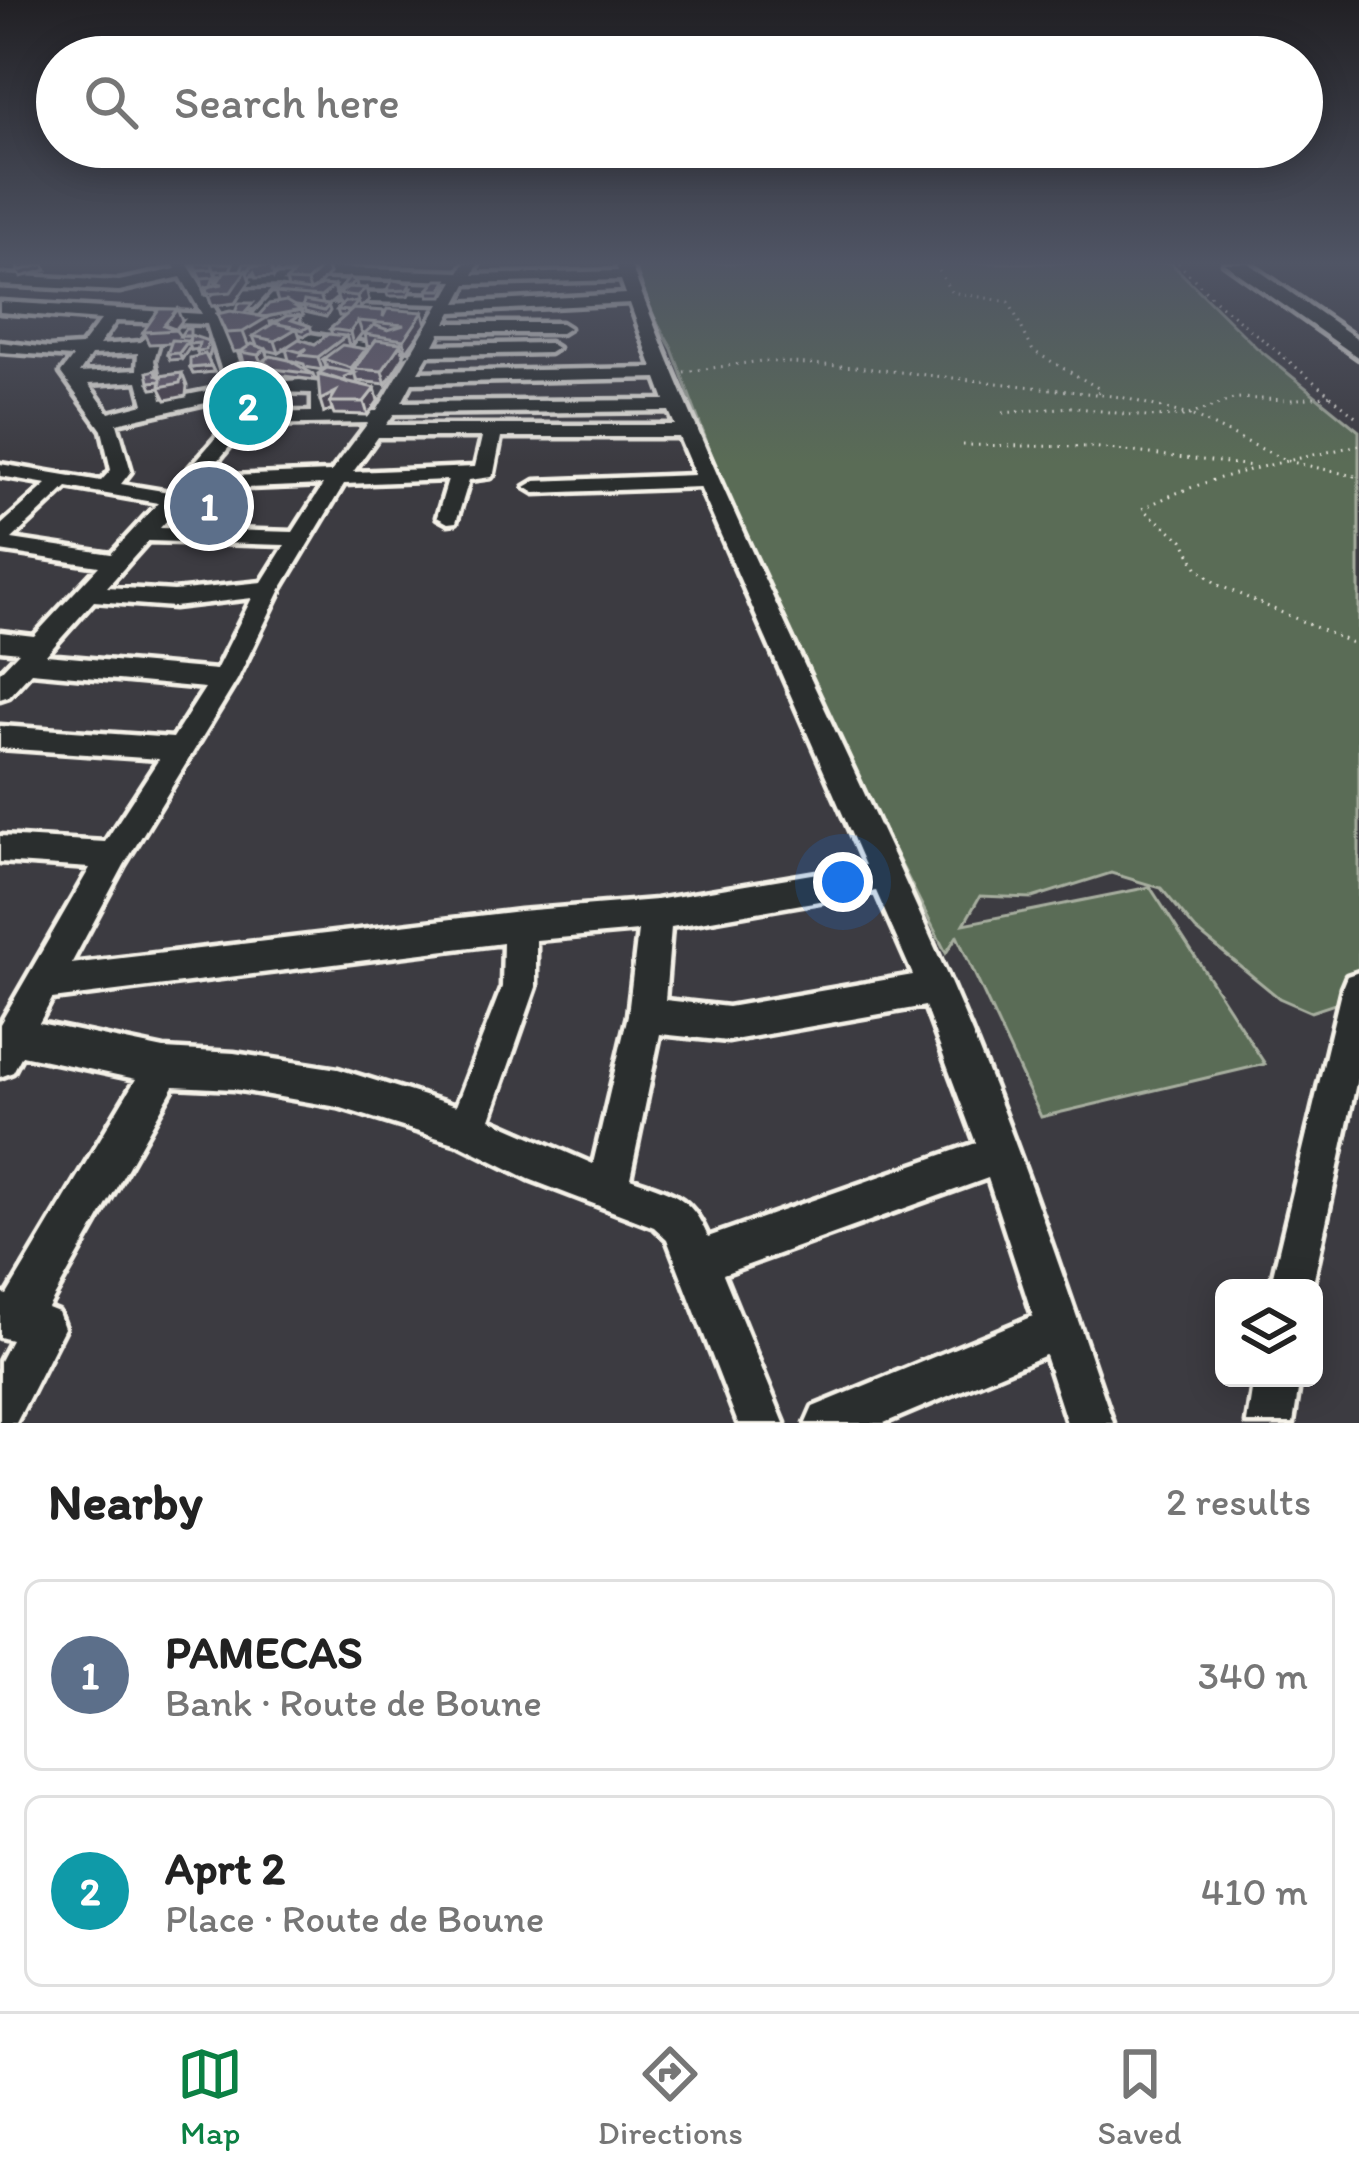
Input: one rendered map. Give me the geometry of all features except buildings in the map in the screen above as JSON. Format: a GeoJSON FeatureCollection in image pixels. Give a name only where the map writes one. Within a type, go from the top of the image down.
{"type":"FeatureCollection","features":[{"type":"Feature","properties":{"kind":"highway"},"geometry":{"type":"LineString","coordinates":[[1328,329],[1359,351]]}},
{"type":"Feature","properties":{"kind":"street"},"geometry":{"type":"LineString","coordinates":[[101,329],[71,371],[106,420],[121,471],[105,489]]}},
{"type":"Feature","properties":{"kind":"street"},"geometry":{"type":"LineString","coordinates":[[154,405],[145,375],[146,347],[158,329]]}},
{"type":"Feature","properties":{"kind":"street"},"geometry":{"type":"LineString","coordinates":[[217,329],[238,355],[236,414],[241,419]]}},
{"type":"Feature","properties":{"kind":"street"},"geometry":{"type":"LineString","coordinates":[[256,329],[323,342],[381,329]]}},
{"type":"Feature","properties":{"kind":"street"},"geometry":{"type":"LineString","coordinates":[[289,360],[342,329]]}},
{"type":"Feature","properties":{"kind":"street"},"geometry":{"type":"LineString","coordinates":[[432,329],[382,419],[337,479],[269,589],[224,680],[113,856],[5,1048],[234,1071],[338,1088],[467,1128],[676,1219],[761,1423]]}},
{"type":"Feature","properties":{"kind":"street"},"geometry":{"type":"LineString","coordinates":[[483,329],[549,348]]}},
{"type":"Feature","properties":{"kind":"street"},"geometry":{"type":"LineString","coordinates":[[489,329],[664,373]]}},
{"type":"Feature","properties":{"kind":"street"},"geometry":{"type":"LineString","coordinates":[[647,329],[705,481],[935,988],[1001,1154],[1090,1423]]}},
{"type":"Feature","properties":{"kind":"street"},"geometry":{"type":"LineString","coordinates":[[0,347],[37,352],[146,347]]}},
{"type":"Feature","properties":{"kind":"street"},"geometry":{"type":"LineString","coordinates":[[0,368],[37,352]]}},
{"type":"Feature","properties":{"kind":"street"},"geometry":{"type":"LineString","coordinates":[[75,380],[145,375]]}},
{"type":"Feature","properties":{"kind":"street"},"geometry":{"type":"LineString","coordinates":[[106,420],[154,405],[318,387],[321,415]]}},
{"type":"Feature","properties":{"kind":"street"},"geometry":{"type":"LineString","coordinates":[[0,689],[241,419],[321,415],[682,418]]}},
{"type":"Feature","properties":{"kind":"street"},"geometry":{"type":"LineString","coordinates":[[382,419],[492,434],[682,418]]}},
{"type":"Feature","properties":{"kind":"street"},"geometry":{"type":"LineString","coordinates":[[0,470],[105,489],[180,492],[356,474],[461,473],[487,471],[492,434]]}},
{"type":"Feature","properties":{"kind":"street"},"geometry":{"type":"LineString","coordinates":[[448,517],[461,473]]}},
{"type":"Feature","properties":{"kind":"street"},"geometry":{"type":"LineString","coordinates":[[535,487],[705,481]]}},
{"type":"Feature","properties":{"kind":"street"},"geometry":{"type":"LineString","coordinates":[[0,541],[60,483]]}},
{"type":"Feature","properties":{"kind":"street"},"geometry":{"type":"LineString","coordinates":[[142,534],[301,539]]}},
{"type":"Feature","properties":{"kind":"street"},"geometry":{"type":"LineString","coordinates":[[0,541],[116,562]]}},
{"type":"Feature","properties":{"kind":"street"},"geometry":{"type":"LineString","coordinates":[[88,593],[174,599],[269,589]]}},
{"type":"Feature","properties":{"kind":"street"},"geometry":{"type":"LineString","coordinates":[[0,641],[33,653],[224,680]]}},
{"type":"Feature","properties":{"kind":"street"},"geometry":{"type":"LineString","coordinates":[[0,737],[177,749]]}},
{"type":"Feature","properties":{"kind":"street"},"geometry":{"type":"LineString","coordinates":[[0,849],[113,856]]}},
{"type":"Feature","properties":{"kind":"street"},"geometry":{"type":"LineString","coordinates":[[41,984],[520,926],[656,916],[883,876]]}},
{"type":"Feature","properties":{"kind":"street"},"geometry":{"type":"LineString","coordinates":[[608,1186],[646,1015],[656,916]]}},
{"type":"Feature","properties":{"kind":"street"},"geometry":{"type":"LineString","coordinates":[[467,1128],[518,987],[520,926]]}},
{"type":"Feature","properties":{"kind":"street"},"geometry":{"type":"LineString","coordinates":[[646,1015],[728,1024],[935,988]]}},
{"type":"Feature","properties":{"kind":"street"},"geometry":{"type":"LineString","coordinates":[[1294,1279],[1359,988]]}},
{"type":"Feature","properties":{"kind":"street"},"geometry":{"type":"LineString","coordinates":[[0,1407],[42,1328],[9,1316],[164,1067]]}},
{"type":"Feature","properties":{"kind":"street"},"geometry":{"type":"LineString","coordinates":[[697,1262],[1001,1154]]}},
{"type":"Feature","properties":{"kind":"street"},"geometry":{"type":"LineString","coordinates":[[829,1423],[1058,1327]]}},
{"type":"Feature","properties":{"kind":"street"},"geometry":{"type":"LineString","coordinates":[[1270,1423],[1275,1387]]}},
{"type":"Feature","properties":{"kind":"path"},"geometry":{"type":"LineString","coordinates":[[1022,329],[1033,351],[1100,388],[1097,397]]}},
{"type":"Feature","properties":{"kind":"path"},"geometry":{"type":"LineString","coordinates":[[1251,329],[1359,419]]}},
{"type":"Feature","properties":{"kind":"path"},"geometry":{"type":"LineString","coordinates":[[664,373],[784,362],[1121,397],[1189,415],[1287,461],[1359,477]]}},
{"type":"Feature","properties":{"kind":"path"},"geometry":{"type":"LineString","coordinates":[[1003,413],[1072,407],[1147,417],[1189,415],[1236,398],[1290,400],[1333,395]]}},
{"type":"Feature","properties":{"kind":"path"},"geometry":{"type":"LineString","coordinates":[[963,445],[1091,447],[1259,467]]}},
{"type":"Feature","properties":{"kind":"path"},"geometry":{"type":"LineString","coordinates":[[1359,445],[1174,492],[1142,509],[1183,540],[1198,569],[1218,585],[1359,646]]}},
{"type":"Feature","properties":{"kind":"green space"},"geometry":{"type":"Polygon","coordinates":[[[661,329],[1238,329],[1359,431],[1359,996],[1311,1012],[1279,998],[1196,930],[1161,888],[1111,873],[1032,898],[980,896],[964,924],[1150,887],[1265,1064],[1041,1117],[957,936],[946,953],[790,646],[749,555],[661,329]]]}},
{"type":"Feature","properties":{"kind":"place","name":"Aprt 2"},"geometry":{"type":"Point","coordinates":[248,406]}},
{"type":"Feature","properties":{"kind":"place","name":"PAMECAS"},"geometry":{"type":"Point","coordinates":[209,506]}}]}
